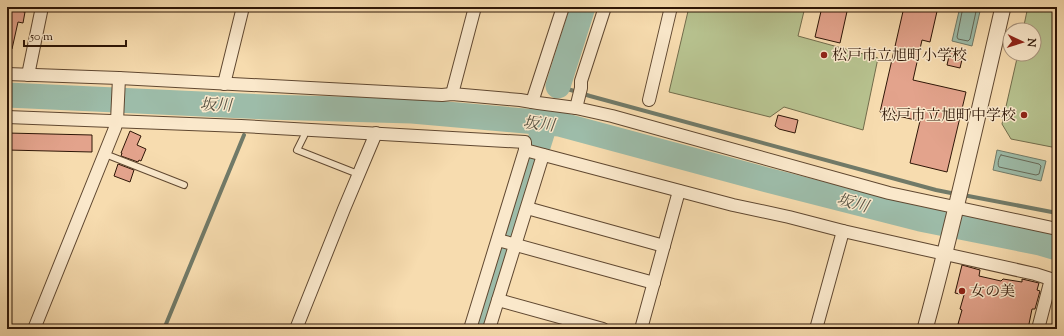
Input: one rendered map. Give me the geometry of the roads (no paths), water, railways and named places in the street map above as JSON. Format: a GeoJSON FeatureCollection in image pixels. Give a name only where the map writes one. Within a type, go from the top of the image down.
{"type":"FeatureCollection","features":[{"type":"Feature","properties":{"kind":"street"},"geometry":{"type":"LineString","coordinates":[[28,74],[42,7]]}},
{"type":"Feature","properties":{"kind":"street"},"geometry":{"type":"LineString","coordinates":[[224,84],[243,7]]}},
{"type":"Feature","properties":{"kind":"street"},"geometry":{"type":"LineString","coordinates":[[452,94],[475,7]]}},
{"type":"Feature","properties":{"kind":"street"},"geometry":{"type":"LineString","coordinates":[[535,102],[563,7]]}},
{"type":"Feature","properties":{"kind":"street"},"geometry":{"type":"LineString","coordinates":[[570,108],[581,88],[581,81],[605,7]]}},
{"type":"Feature","properties":{"kind":"street"},"geometry":{"type":"LineString","coordinates":[[649,100],[671,7]]}},
{"type":"Feature","properties":{"kind":"street"},"geometry":{"type":"LineString","coordinates":[[925,329],[949,239],[1004,7]]}},
{"type":"Feature","properties":{"kind":"street"},"geometry":{"type":"LineString","coordinates":[[7,74],[28,74],[119,81],[224,84],[442,95],[452,94],[535,102],[612,116],[889,193],[956,209],[1057,229]]}},
{"type":"Feature","properties":{"kind":"street"},"geometry":{"type":"LineString","coordinates":[[34,329],[115,128],[119,81]]}},
{"type":"Feature","properties":{"kind":"street"},"geometry":{"type":"LineString","coordinates":[[7,117],[117,118],[525,142],[527,151],[470,329]]}},
{"type":"Feature","properties":{"kind":"street"},"geometry":{"type":"LineString","coordinates":[[296,329],[376,133]]}},
{"type":"Feature","properties":{"kind":"street"},"geometry":{"type":"LineString","coordinates":[[527,151],[733,205],[1035,274],[1054,280],[1038,329]]}},
{"type":"Feature","properties":{"kind":"street"},"geometry":{"type":"LineString","coordinates":[[489,329],[543,155]]}},
{"type":"Feature","properties":{"kind":"street"},"geometry":{"type":"LineString","coordinates":[[641,329],[679,191]]}},
{"type":"Feature","properties":{"kind":"street"},"geometry":{"type":"LineString","coordinates":[[527,208],[664,246]]}},
{"type":"Feature","properties":{"kind":"street"},"geometry":{"type":"LineString","coordinates":[[816,329],[843,231]]}},
{"type":"Feature","properties":{"kind":"street"},"geometry":{"type":"LineString","coordinates":[[498,240],[654,283]]}},
{"type":"Feature","properties":{"kind":"street"},"geometry":{"type":"LineString","coordinates":[[498,300],[603,329]]}},
{"type":"Feature","properties":{"kind":"lane"},"geometry":{"type":"LineString","coordinates":[[304,136],[297,150],[358,174]]}},
{"type":"Feature","properties":{"kind":"lane"},"geometry":{"type":"LineString","coordinates":[[105,154],[184,185]]}},
{"type":"Feature","properties":{"kind":"water"},"geometry":{"type":"Polygon","coordinates":[[[960,7],[981,7],[972,46],[952,41],[960,7]]]}},
{"type":"Feature","properties":{"kind":"water"},"geometry":{"type":"Polygon","coordinates":[[[997,150],[1046,161],[1041,181],[993,170],[997,150]]]}},
{"type":"Feature","properties":{"kind":"waterway"},"geometry":{"type":"LineString","coordinates":[[558,86],[583,7]]}},
{"type":"Feature","properties":{"kind":"waterway"},"geometry":{"type":"LineString","coordinates":[[558,86],[936,190],[956,194]]}},
{"type":"Feature","properties":{"kind":"waterway","name":"坂川"},"geometry":{"type":"LineString","coordinates":[[7,95],[266,107],[412,111],[559,124],[767,180],[920,219],[1040,243],[1057,248]]}},
{"type":"Feature","properties":{"kind":"waterway"},"geometry":{"type":"LineString","coordinates":[[481,329],[545,124]]}},
{"type":"Feature","properties":{"kind":"waterway"},"geometry":{"type":"LineString","coordinates":[[164,329],[244,135]]}},
{"type":"Feature","properties":{"kind":"waterway"},"geometry":{"type":"LineString","coordinates":[[963,195],[1057,213]]}},
{"type":"Feature","properties":{"kind":"place","name":"松戸市立旭町小学校"},"geometry":{"type":"Point","coordinates":[824,55]}},
{"type":"Feature","properties":{"kind":"place","name":"松戸市立旭町中学校"},"geometry":{"type":"Point","coordinates":[1024,115]}},
{"type":"Feature","properties":{"kind":"place","name":"女の美"},"geometry":{"type":"Point","coordinates":[962,291]}}]}
